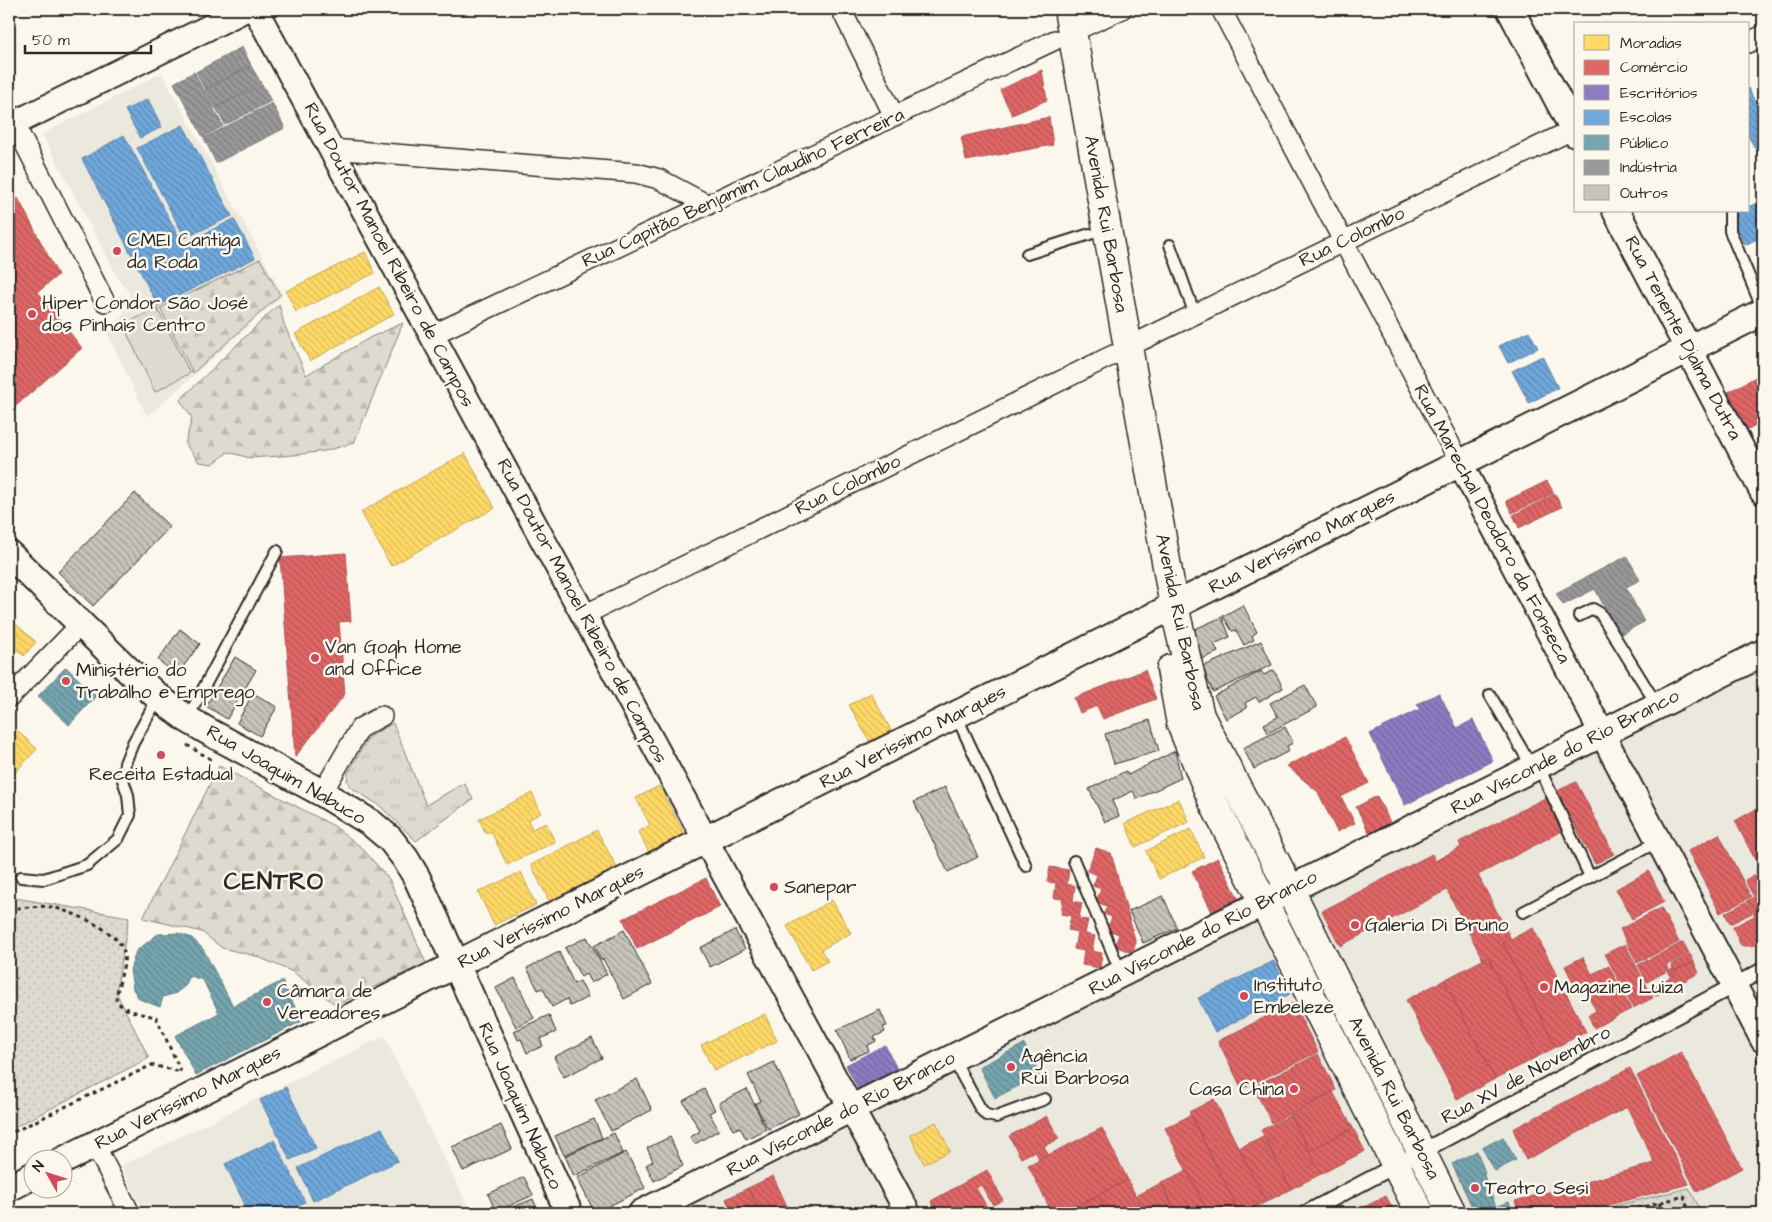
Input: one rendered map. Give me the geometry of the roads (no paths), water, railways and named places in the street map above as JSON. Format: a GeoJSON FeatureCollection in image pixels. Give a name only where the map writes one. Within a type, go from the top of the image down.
{"type":"FeatureCollection","features":[{"type":"Feature","properties":{"kind":"main road","name":"Avenida Rui Barbosa"},"geometry":{"type":"LineString","coordinates":[[1049,9],[1065,27],[1120,351],[1167,610],[1181,724],[1213,802],[1420,1213]]}},
{"type":"Feature","properties":{"kind":"main road"},"geometry":{"type":"LineString","coordinates":[[1510,9],[1574,128]]}},
{"type":"Feature","properties":{"kind":"main road","name":"Avenida Rui Barbosa"},"geometry":{"type":"LineString","coordinates":[[1065,27],[1090,234],[1120,351]]}},
{"type":"Feature","properties":{"kind":"main road","name":"Rua Tenente Djalma Dutra"},"geometry":{"type":"LineString","coordinates":[[1617,212],[1763,491]]}},
{"type":"Feature","properties":{"kind":"main road","name":"Rua Veríssimo Marques"},"geometry":{"type":"LineString","coordinates":[[72,1156],[1763,311]]}},
{"type":"Feature","properties":{"kind":"main road","name":"Rua Joaquim Nabuco"},"geometry":{"type":"LineString","coordinates":[[9,554],[158,697],[187,718],[322,793],[371,823],[390,839],[405,858],[417,878],[568,1213]]}},
{"type":"Feature","properties":{"kind":"main road","name":"Avenida Rui Barbosa"},"geometry":{"type":"LineString","coordinates":[[1167,610],[1200,716],[1290,890],[1452,1213]]}},
{"type":"Feature","properties":{"kind":"main road","name":"Rua Visconde do Rio Branco"},"geometry":{"type":"LineString","coordinates":[[642,1213],[1763,653]]}},
{"type":"Feature","properties":{"kind":"main road"},"geometry":{"type":"LineString","coordinates":[[9,1188],[22,1181]]}},
{"type":"Feature","properties":{"kind":"street"},"geometry":{"type":"LineString","coordinates":[[106,302],[10,121],[246,9]]}},
{"type":"Feature","properties":{"kind":"street","name":"Rua Doutor Manoel Ribeiro de Campos"},"geometry":{"type":"LineString","coordinates":[[255,9],[908,1213]]}},
{"type":"Feature","properties":{"kind":"street"},"geometry":{"type":"LineString","coordinates":[[841,9],[894,116]]}},
{"type":"Feature","properties":{"kind":"street","name":"Rua Capitão Benjamim Claudino Ferreira"},"geometry":{"type":"LineString","coordinates":[[432,335],[894,116],[1065,27],[1122,9]]}},
{"type":"Feature","properties":{"kind":"street","name":"Rua Marechal Deodoro da Fonseca"},"geometry":{"type":"LineString","coordinates":[[1221,9],[1763,1040]]}},
{"type":"Feature","properties":{"kind":"street"},"geometry":{"type":"LineString","coordinates":[[1750,42],[1763,35]]}},
{"type":"Feature","properties":{"kind":"street","name":"Rua Colombo"},"geometry":{"type":"LineString","coordinates":[[584,615],[1344,241],[1574,130]]}},
{"type":"Feature","properties":{"kind":"street"},"geometry":{"type":"LineString","coordinates":[[331,149],[636,173],[659,180],[708,204]]}},
{"type":"Feature","properties":{"kind":"street"},"geometry":{"type":"LineString","coordinates":[[9,696],[81,624]]}},
{"type":"Feature","properties":{"kind":"street"},"geometry":{"type":"LineString","coordinates":[[322,793],[360,728],[382,716]]}},
{"type":"Feature","properties":{"kind":"street","name":"Rua XV de Novembro"},"geometry":{"type":"LineString","coordinates":[[1306,1213],[1763,970]]}},
{"type":"Feature","properties":{"kind":"street"},"geometry":{"type":"LineString","coordinates":[[95,1145],[130,1213]]}},
{"type":"Feature","properties":{"kind":"lane"},"geometry":{"type":"LineString","coordinates":[[1730,212],[1730,231],[1763,311]]}},
{"type":"Feature","properties":{"kind":"lane"},"geometry":{"type":"LineString","coordinates":[[1027,254],[1090,234]]}},
{"type":"Feature","properties":{"kind":"lane"},"geometry":{"type":"LineString","coordinates":[[1170,245],[1195,314]]}},
{"type":"Feature","properties":{"kind":"lane"},"geometry":{"type":"LineString","coordinates":[[187,718],[277,551]]}},
{"type":"Feature","properties":{"kind":"lane"},"geometry":{"type":"LineString","coordinates":[[1579,616],[1593,609],[1600,613],[1658,706]]}},
{"type":"Feature","properties":{"kind":"lane"},"geometry":{"type":"LineString","coordinates":[[1490,695],[1536,767],[1590,877]]}},
{"type":"Feature","properties":{"kind":"lane"},"geometry":{"type":"LineString","coordinates":[[21,877],[44,880],[87,865],[118,839],[130,816],[128,795],[123,780],[125,763],[133,743],[158,697]]}},
{"type":"Feature","properties":{"kind":"lane"},"geometry":{"type":"LineString","coordinates":[[956,715],[1026,866]]}},
{"type":"Feature","properties":{"kind":"lane"},"geometry":{"type":"LineString","coordinates":[[1524,912],[1659,841]]}},
{"type":"Feature","properties":{"kind":"lane"},"geometry":{"type":"LineString","coordinates":[[1074,862],[1121,974]]}},
{"type":"Feature","properties":{"kind":"lane"},"geometry":{"type":"LineString","coordinates":[[953,1058],[980,1108],[986,1115],[996,1117],[1045,1098]]}},
{"type":"Feature","properties":{"kind":"place","name":"CMEI Cantiga da Roda"},"geometry":{"type":"Point","coordinates":[117,251]}},
{"type":"Feature","properties":{"kind":"place","name":"Hiper Condor São José dos Pinhais Centro"},"geometry":{"type":"Point","coordinates":[32,314]}},
{"type":"Feature","properties":{"kind":"place","name":"Van Gogh Home and Office"},"geometry":{"type":"Point","coordinates":[315,658]}},
{"type":"Feature","properties":{"kind":"place","name":"Ministério do Trabalho e Emprego"},"geometry":{"type":"Point","coordinates":[66,681]}},
{"type":"Feature","properties":{"kind":"place","name":"Receita Estadual"},"geometry":{"type":"Point","coordinates":[161,755]}},
{"type":"Feature","properties":{"kind":"place","name":"Sanepar"},"geometry":{"type":"Point","coordinates":[774,887]}},
{"type":"Feature","properties":{"kind":"place","name":"Galeria Di Bruno"},"geometry":{"type":"Point","coordinates":[1355,925]}},
{"type":"Feature","properties":{"kind":"place","name":"Magazine Luiza"},"geometry":{"type":"Point","coordinates":[1544,987]}},
{"type":"Feature","properties":{"kind":"place","name":"Instituto Embeleze"},"geometry":{"type":"Point","coordinates":[1244,996]}},
{"type":"Feature","properties":{"kind":"place","name":"Câmara de Vereadores"},"geometry":{"type":"Point","coordinates":[267,1002]}},
{"type":"Feature","properties":{"kind":"place","name":"Agência Rui Barbosa"},"geometry":{"type":"Point","coordinates":[1011,1067]}},
{"type":"Feature","properties":{"kind":"place","name":"Casa China"},"geometry":{"type":"Point","coordinates":[1294,1089]}},
{"type":"Feature","properties":{"kind":"place","name":"Teatro Sesi"},"geometry":{"type":"Point","coordinates":[1475,1188]}},
{"type":"Feature","properties":{"kind":"district","name":"CENTRO"},"geometry":{"type":"Point","coordinates":[274,882]}}]}
